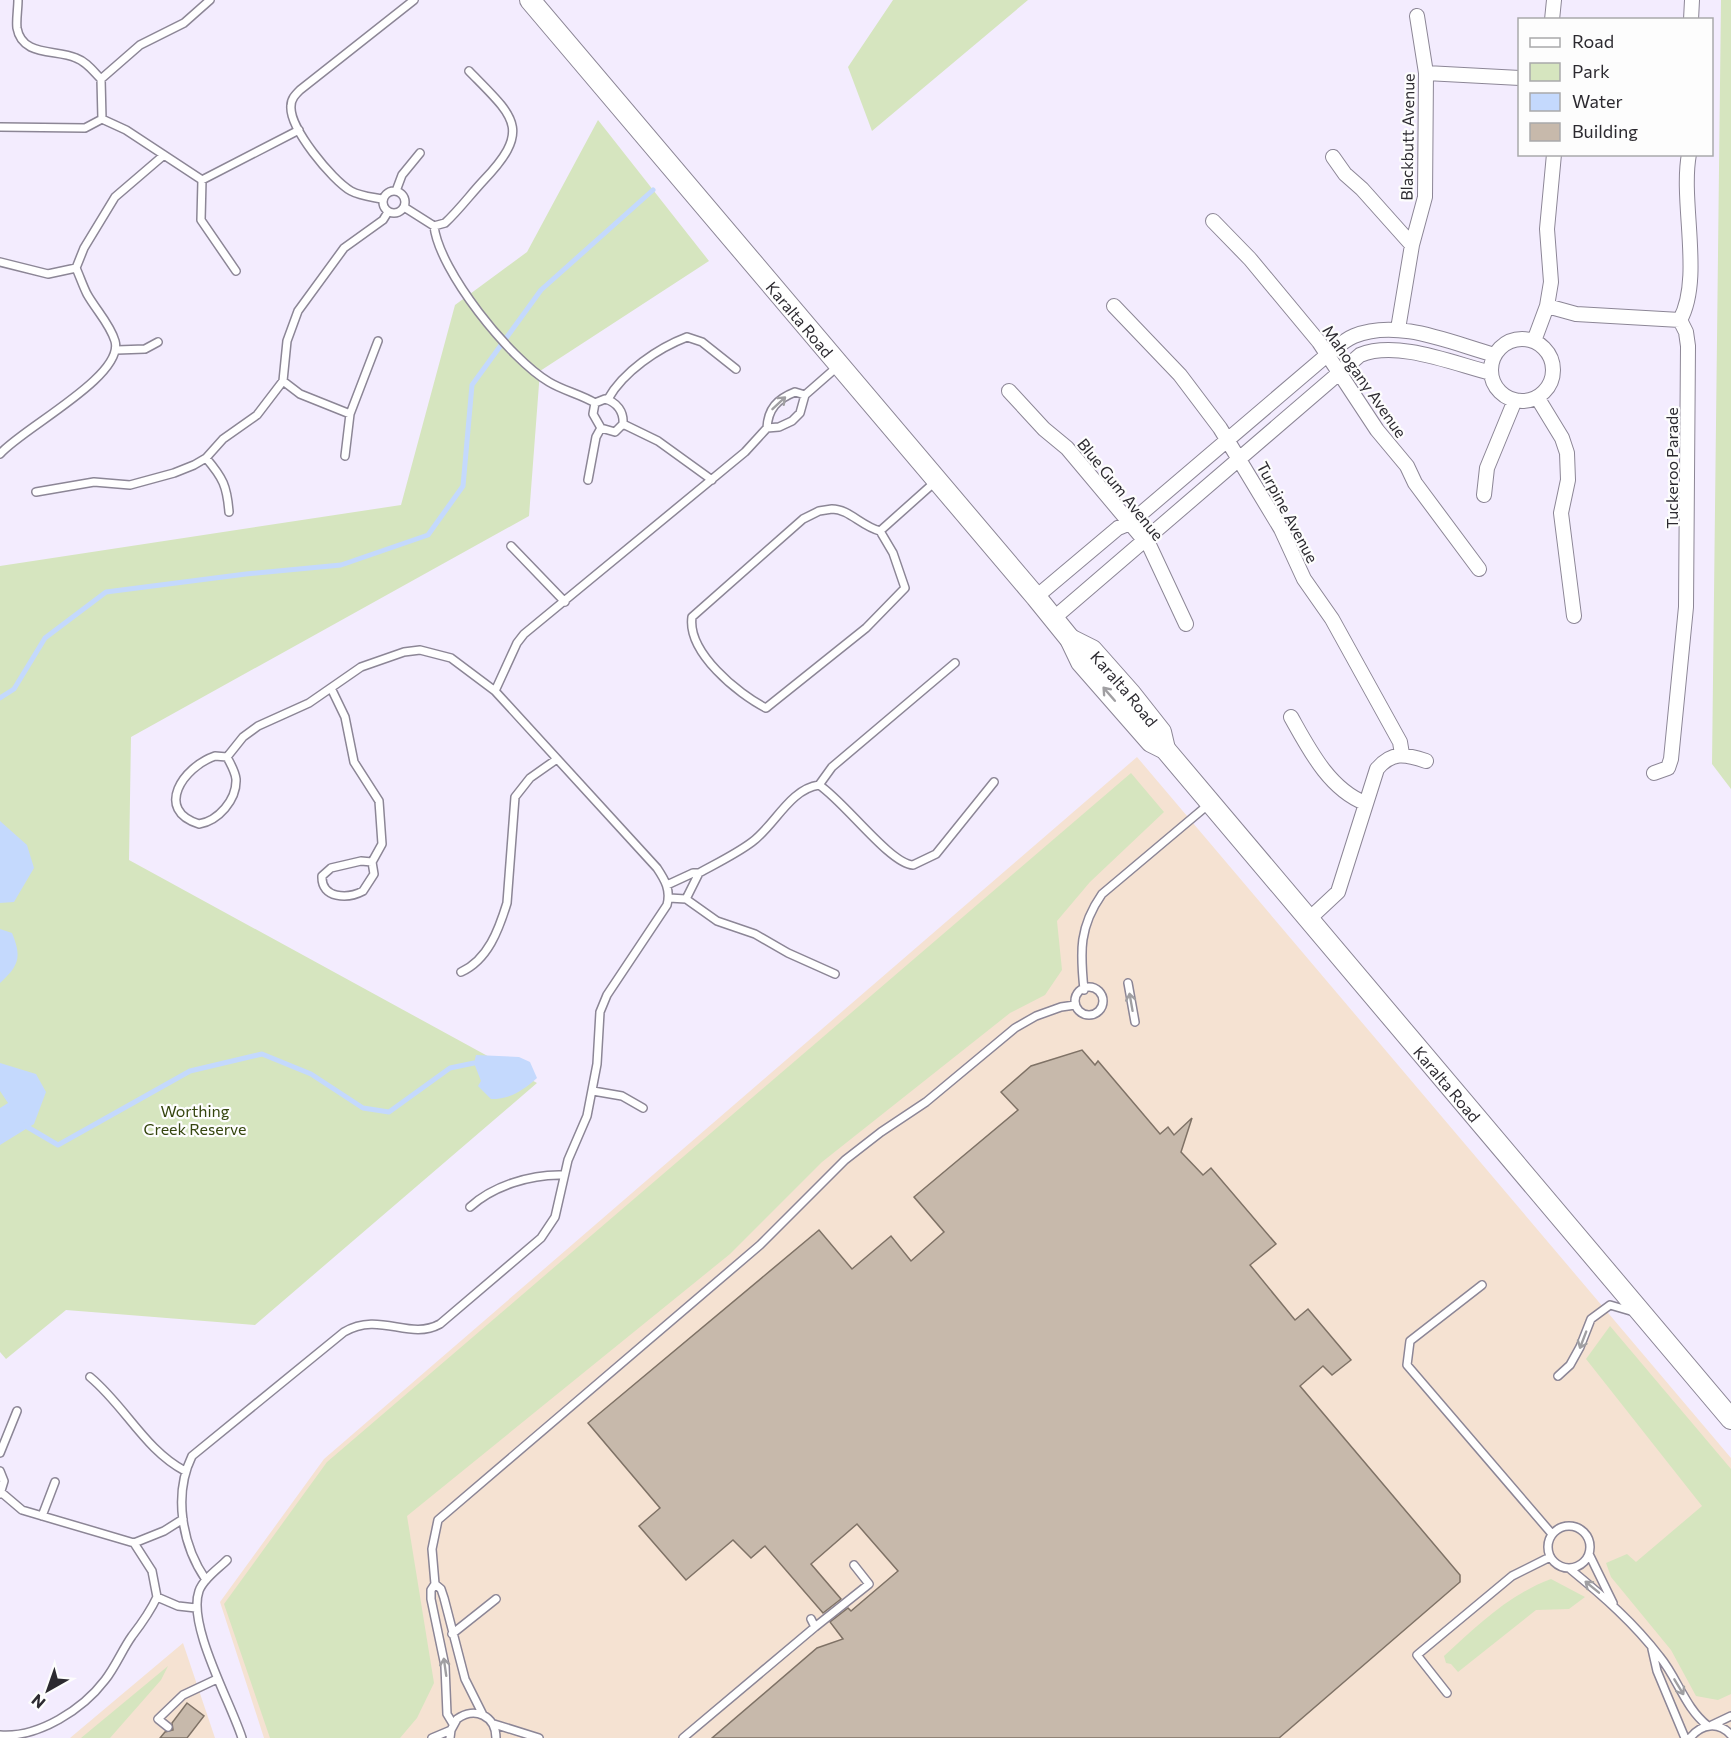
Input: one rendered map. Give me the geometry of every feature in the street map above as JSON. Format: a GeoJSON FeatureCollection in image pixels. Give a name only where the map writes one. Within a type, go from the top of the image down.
{"type":"FeatureCollection","features":[{"type":"Feature","properties":{"kind":"street","name":"Karalta Road"},"geometry":{"type":"LineString","coordinates":[[530,0],[1036,597],[1070,639],[1081,662],[1151,742],[1165,749],[1209,804],[1731,1419]]}},
{"type":"Feature","properties":{"kind":"street"},"geometry":{"type":"LineString","coordinates":[[1552,18],[1554,0]]}},
{"type":"Feature","properties":{"kind":"street"},"geometry":{"type":"LineString","coordinates":[[1691,18],[1692,0]]}},
{"type":"Feature","properties":{"kind":"street","name":"Blackbutt Avenue"},"geometry":{"type":"LineString","coordinates":[[1398,328],[1412,245],[1425,197],[1426,74],[1417,16]]}},
{"type":"Feature","properties":{"kind":"street"},"geometry":{"type":"LineString","coordinates":[[1426,74],[1518,78]]}},
{"type":"Feature","properties":{"kind":"street"},"geometry":{"type":"LineString","coordinates":[[1534,341],[1547,306],[1551,282],[1547,229],[1554,156]]}},
{"type":"Feature","properties":{"kind":"street"},"geometry":{"type":"LineString","coordinates":[[1547,306],[1576,315],[1680,320],[1688,300],[1690,224],[1686,192],[1689,156]]}},
{"type":"Feature","properties":{"kind":"street"},"geometry":{"type":"LineString","coordinates":[[1333,157],[1345,174],[1362,189],[1412,245]]}},
{"type":"Feature","properties":{"kind":"street","name":"Mahogany Avenue"},"geometry":{"type":"LineString","coordinates":[[1214,221],[1250,259],[1327,355],[1377,430],[1407,466],[1415,483],[1479,569]]}},
{"type":"Feature","properties":{"kind":"street","name":"Turpine Avenue"},"geometry":{"type":"LineString","coordinates":[[1114,306],[1201,400],[1239,457],[1281,529],[1304,579],[1332,619],[1400,742],[1402,754]]}},
{"type":"Feature","properties":{"kind":"street","name":"Tuckeroo Parade"},"geometry":{"type":"LineString","coordinates":[[1654,773],[1668,768],[1671,759],[1686,608],[1688,346],[1686,332],[1680,320]]}},
{"type":"Feature","properties":{"kind":"street"},"geometry":{"type":"LineString","coordinates":[[1036,597],[1118,528],[1130,523],[1327,355],[1352,337],[1370,331],[1398,328],[1495,355]]}},
{"type":"Feature","properties":{"kind":"street"},"geometry":{"type":"LineString","coordinates":[[1512,340],[1534,341],[1545,349],[1551,360],[1553,374],[1549,386],[1537,397],[1527,401],[1515,400],[1498,389],[1491,373],[1495,355],[1512,340]]}},
{"type":"Feature","properties":{"kind":"street"},"geometry":{"type":"LineString","coordinates":[[1053,618],[1360,355],[1373,350],[1398,350],[1491,373]]}},
{"type":"Feature","properties":{"kind":"street","name":"Blue Gum Avenue"},"geometry":{"type":"LineString","coordinates":[[1009,391],[1044,429],[1067,448],[1150,547],[1186,624]]}},
{"type":"Feature","properties":{"kind":"street"},"geometry":{"type":"LineString","coordinates":[[1537,397],[1562,438],[1567,453],[1568,480],[1561,513],[1574,616]]}},
{"type":"Feature","properties":{"kind":"street"},"geometry":{"type":"LineString","coordinates":[[1484,495],[1487,468],[1515,400]]}},
{"type":"Feature","properties":{"kind":"street"},"geometry":{"type":"LineString","coordinates":[[1291,717],[1311,751],[1336,784],[1365,803]]}},
{"type":"Feature","properties":{"kind":"street"},"geometry":{"type":"LineString","coordinates":[[1308,920],[1338,892],[1377,769],[1392,756],[1402,754],[1426,761]]}},
{"type":"Feature","properties":{"kind":"lane"},"geometry":{"type":"LineString","coordinates":[[18,0],[17,28],[23,43],[32,49],[75,57],[88,64],[101,79],[102,119]]}},
{"type":"Feature","properties":{"kind":"lane"},"geometry":{"type":"LineString","coordinates":[[101,79],[140,45],[184,23],[210,0]]}},
{"type":"Feature","properties":{"kind":"lane"},"geometry":{"type":"LineString","coordinates":[[382,199],[361,195],[345,186],[316,155],[299,130],[290,107],[292,99],[300,90],[414,0]]}},
{"type":"Feature","properties":{"kind":"lane"},"geometry":{"type":"LineString","coordinates":[[434,226],[445,223],[455,214],[512,146],[512,124],[507,114],[469,71]]}},
{"type":"Feature","properties":{"kind":"lane"},"geometry":{"type":"LineString","coordinates":[[0,127],[85,128],[102,119]]}},
{"type":"Feature","properties":{"kind":"lane"},"geometry":{"type":"LineString","coordinates":[[102,119],[126,130],[202,180]]}},
{"type":"Feature","properties":{"kind":"lane"},"geometry":{"type":"LineString","coordinates":[[202,180],[299,130]]}},
{"type":"Feature","properties":{"kind":"lane"},"geometry":{"type":"LineString","coordinates":[[396,191],[402,175],[420,153]]}},
{"type":"Feature","properties":{"kind":"lane"},"geometry":{"type":"LineString","coordinates":[[0,454],[95,379],[114,358],[117,350],[110,329],[87,294],[76,268],[84,248],[115,196],[164,155]]}},
{"type":"Feature","properties":{"kind":"lane"},"geometry":{"type":"LineString","coordinates":[[202,180],[201,220],[236,271]]}},
{"type":"Feature","properties":{"kind":"lane"},"geometry":{"type":"LineString","coordinates":[[396,191],[404,196],[404,207],[397,213],[388,212],[384,208],[382,199],[388,192],[396,191]]}},
{"type":"Feature","properties":{"kind":"lane"},"geometry":{"type":"LineString","coordinates":[[404,207],[434,226],[440,248],[473,308],[513,350],[549,382],[595,404]]}},
{"type":"Feature","properties":{"kind":"lane"},"geometry":{"type":"LineString","coordinates":[[36,492],[94,482],[130,485],[174,473],[206,458],[223,439],[257,415],[283,381],[287,341],[298,311],[344,248],[383,220],[388,212]]}},
{"type":"Feature","properties":{"kind":"lane"},"geometry":{"type":"LineString","coordinates":[[0,262],[48,274],[76,268]]}},
{"type":"Feature","properties":{"kind":"lane"},"geometry":{"type":"LineString","coordinates":[[623,424],[615,432],[601,428],[593,414],[595,404],[600,400],[608,399],[638,367],[687,337],[702,342],[736,369]]}},
{"type":"Feature","properties":{"kind":"lane"},"geometry":{"type":"LineString","coordinates":[[345,456],[350,414],[378,341]]}},
{"type":"Feature","properties":{"kind":"lane"},"geometry":{"type":"LineString","coordinates":[[117,350],[145,349],[158,342]]}},
{"type":"Feature","properties":{"kind":"lane"},"geometry":{"type":"LineString","coordinates":[[767,428],[779,428],[792,421],[800,413],[805,395],[840,364]]}},
{"type":"Feature","properties":{"kind":"lane"},"geometry":{"type":"LineString","coordinates":[[283,381],[300,394],[350,414]]}},
{"type":"Feature","properties":{"kind":"lane"},"geometry":{"type":"LineString","coordinates":[[495,691],[517,643],[751,447],[767,428],[768,415],[775,404],[795,392],[805,395]]}},
{"type":"Feature","properties":{"kind":"lane"},"geometry":{"type":"LineString","coordinates":[[608,399],[619,409],[623,424],[658,441],[712,480]]}},
{"type":"Feature","properties":{"kind":"lane"},"geometry":{"type":"LineString","coordinates":[[588,480],[596,437],[601,428]]}},
{"type":"Feature","properties":{"kind":"lane"},"geometry":{"type":"LineString","coordinates":[[206,458],[223,478],[227,490],[229,512]]}},
{"type":"Feature","properties":{"kind":"lane"},"geometry":{"type":"LineString","coordinates":[[880,531],[938,480]]}},
{"type":"Feature","properties":{"kind":"lane"},"geometry":{"type":"LineString","coordinates":[[842,509],[862,525],[880,531],[887,540],[901,574],[904,588],[900,595],[866,628],[772,705],[766,708],[734,687],[698,647],[690,626],[692,617],[811,514],[842,509]]}},
{"type":"Feature","properties":{"kind":"lane"},"geometry":{"type":"LineString","coordinates":[[511,546],[565,602]]}},
{"type":"Feature","properties":{"kind":"lane"},"geometry":{"type":"LineString","coordinates":[[206,1580],[191,1558],[183,1519],[184,1471],[192,1456],[205,1443],[357,1324],[375,1323],[418,1330],[432,1329],[440,1324],[541,1238],[552,1225],[563,1175],[587,1116],[593,1091],[600,1012],[607,995],[664,910],[669,898],[667,885],[657,868],[495,691],[451,658],[420,650],[404,652],[361,667],[309,704],[258,726],[243,737],[227,757]]}},
{"type":"Feature","properties":{"kind":"lane"},"geometry":{"type":"LineString","coordinates":[[667,885],[693,873],[699,873],[752,842],[775,821],[796,795],[807,787],[819,785],[832,767],[955,663]]}},
{"type":"Feature","properties":{"kind":"lane"},"geometry":{"type":"LineString","coordinates":[[331,688],[343,711],[354,762],[379,801],[382,844],[372,862],[374,874],[363,891],[343,897],[328,892],[323,886],[322,876],[331,867],[346,863],[372,862]]}},
{"type":"Feature","properties":{"kind":"lane"},"geometry":{"type":"LineString","coordinates":[[215,756],[227,757],[234,770],[234,791],[216,818],[209,822],[192,821],[180,811],[177,803],[181,781],[189,769],[200,761],[215,756]]}},
{"type":"Feature","properties":{"kind":"lane"},"geometry":{"type":"LineString","coordinates":[[461,972],[472,967],[482,957],[504,913],[507,903],[515,797],[530,778],[557,759]]}},
{"type":"Feature","properties":{"kind":"lane"},"geometry":{"type":"LineString","coordinates":[[819,785],[843,804],[900,861],[913,865],[936,854],[994,782]]}},
{"type":"Feature","properties":{"kind":"lane"},"geometry":{"type":"LineString","coordinates":[[1084,990],[1082,944],[1089,912],[1102,894],[1209,804]]}},
{"type":"Feature","properties":{"kind":"lane"},"geometry":{"type":"LineString","coordinates":[[686,899],[699,873]]}},
{"type":"Feature","properties":{"kind":"lane"},"geometry":{"type":"LineString","coordinates":[[669,898],[686,899],[717,921],[755,934],[788,953],[835,974]]}},
{"type":"Feature","properties":{"kind":"lane"},"geometry":{"type":"LineString","coordinates":[[1128,983],[1135,1022]]}},
{"type":"Feature","properties":{"kind":"lane"},"geometry":{"type":"LineString","coordinates":[[483,1715],[465,1679],[444,1598],[435,1584],[433,1538],[438,1520],[443,1514],[759,1245],[845,1160],[926,1102],[1021,1024],[1061,1006],[1075,1005],[1084,1014],[1093,1014],[1100,1009],[1102,1001],[1100,993],[1093,988],[1077,993],[1075,1005]]}},
{"type":"Feature","properties":{"kind":"lane"},"geometry":{"type":"LineString","coordinates":[[593,1091],[622,1096],[643,1108]]}},
{"type":"Feature","properties":{"kind":"lane"},"geometry":{"type":"LineString","coordinates":[[470,1207],[494,1188],[551,1175],[563,1175]]}},
{"type":"Feature","properties":{"kind":"lane"},"geometry":{"type":"LineString","coordinates":[[1482,1285],[1410,1341],[1407,1365],[1552,1533]]}},
{"type":"Feature","properties":{"kind":"lane"},"geometry":{"type":"LineString","coordinates":[[1558,1376],[1570,1365],[1580,1347],[1590,1319],[1610,1305],[1642,1314]]}},
{"type":"Feature","properties":{"kind":"lane"},"geometry":{"type":"LineString","coordinates":[[90,1377],[122,1407],[161,1456],[184,1471]]}},
{"type":"Feature","properties":{"kind":"lane"},"geometry":{"type":"LineString","coordinates":[[0,1453],[17,1411]]}},
{"type":"Feature","properties":{"kind":"lane"},"geometry":{"type":"LineString","coordinates":[[0,1471],[4,1481],[1,1494],[22,1510],[134,1543],[152,1571],[157,1597],[113,1669],[91,1696],[57,1724],[43,1732],[30,1737],[0,1735]]}},
{"type":"Feature","properties":{"kind":"lane"},"geometry":{"type":"LineString","coordinates":[[42,1516],[55,1482]]}},
{"type":"Feature","properties":{"kind":"lane"},"geometry":{"type":"LineString","coordinates":[[134,1543],[183,1519]]}},
{"type":"Feature","properties":{"kind":"lane"},"geometry":{"type":"LineString","coordinates":[[1614,1605],[1589,1554],[1589,1539],[1576,1526],[1563,1526],[1552,1533],[1547,1545],[1550,1557],[1560,1566],[1570,1569],[1614,1605],[1662,1659],[1696,1716],[1710,1726],[1720,1727],[1731,1735]]}},
{"type":"Feature","properties":{"kind":"lane"},"geometry":{"type":"LineString","coordinates":[[1570,1569],[1581,1566],[1589,1554]]}},
{"type":"Feature","properties":{"kind":"lane"},"geometry":{"type":"LineString","coordinates":[[1447,1693],[1417,1655],[1512,1576],[1550,1557]]}},
{"type":"Feature","properties":{"kind":"lane"},"geometry":{"type":"LineString","coordinates":[[227,1560],[199,1589],[196,1608],[217,1679],[242,1738]]}},
{"type":"Feature","properties":{"kind":"lane"},"geometry":{"type":"LineString","coordinates":[[683,1738],[868,1584],[854,1565]]}},
{"type":"Feature","properties":{"kind":"lane"},"geometry":{"type":"LineString","coordinates":[[435,1584],[431,1590],[431,1599],[445,1666],[447,1714],[451,1731]]}},
{"type":"Feature","properties":{"kind":"lane"},"geometry":{"type":"LineString","coordinates":[[157,1597],[178,1606],[196,1608]]}},
{"type":"Feature","properties":{"kind":"lane"},"geometry":{"type":"LineString","coordinates":[[453,1635],[496,1599]]}},
{"type":"Feature","properties":{"kind":"lane"},"geometry":{"type":"LineString","coordinates":[[811,1619],[815,1627]]}},
{"type":"Feature","properties":{"kind":"lane"},"geometry":{"type":"LineString","coordinates":[[1651,1646],[1657,1671],[1685,1738]]}},
{"type":"Feature","properties":{"kind":"lane"},"geometry":{"type":"LineString","coordinates":[[168,1727],[158,1719],[183,1695],[217,1679]]}},
{"type":"Feature","properties":{"kind":"lane"},"geometry":{"type":"LineString","coordinates":[[432,1738],[451,1731],[463,1715],[477,1713],[494,1724],[539,1738]]}},
{"type":"Feature","properties":{"kind":"lane"},"geometry":{"type":"LineString","coordinates":[[1690,1738],[1695,1732],[1731,1716]]}},
{"type":"Feature","properties":{"kind":"lane"},"geometry":{"type":"LineString","coordinates":[[494,1724],[496,1738]]}},
{"type":"Feature","properties":{"kind":"shaded area"},"geometry":{"type":"Polygon","coordinates":[[[1137,757],[1731,1458],[1731,1738],[264,1738],[220,1602],[324,1459],[1137,757]]]}},
{"type":"Feature","properties":{"kind":"shaded area"},"geometry":{"type":"Polygon","coordinates":[[[183,1643],[215,1738],[70,1738],[183,1643]]]}},
{"type":"Feature","properties":{"kind":"green space"},"geometry":{"type":"Polygon","coordinates":[[[893,0],[1028,0],[872,131],[848,67],[893,0]]]}},
{"type":"Feature","properties":{"kind":"green space"},"geometry":{"type":"Polygon","coordinates":[[[1721,0],[1731,0],[1731,789],[1712,764],[1721,0]]]}},
{"type":"Feature","properties":{"kind":"green space","name":"Worthing Creek Reserve"},"geometry":{"type":"Polygon","coordinates":[[[598,120],[709,261],[540,371],[529,516],[131,737],[129,860],[537,1083],[255,1325],[66,1310],[6,1359],[0,1352],[0,566],[401,505],[455,305],[527,252],[598,120]]]}},
{"type":"Feature","properties":{"kind":"green space"},"geometry":{"type":"Polygon","coordinates":[[[1131,773],[1164,812],[1090,882],[1057,921],[1062,970],[1045,995],[1010,1013],[822,1162],[730,1254],[407,1516],[434,1683],[417,1718],[400,1738],[270,1738],[224,1604],[327,1462],[1131,773]]]}},
{"type":"Feature","properties":{"kind":"green space"},"geometry":{"type":"Polygon","coordinates":[[[1610,1326],[1731,1469],[1731,1694],[1718,1700],[1696,1696],[1671,1650],[1611,1577],[1606,1563],[1627,1554],[1636,1562],[1702,1506],[1586,1359],[1610,1326]]]}},
{"type":"Feature","properties":{"kind":"green space"},"geometry":{"type":"Polygon","coordinates":[[[1551,1579],[1585,1597],[1569,1609],[1536,1610],[1458,1672],[1451,1664],[1446,1663],[1444,1656],[1494,1612],[1507,1602],[1551,1579]]]}},
{"type":"Feature","properties":{"kind":"green space"},"geometry":{"type":"Polygon","coordinates":[[[168,1666],[161,1680],[110,1738],[81,1738],[168,1666]]]}},
{"type":"Feature","properties":{"kind":"water"},"geometry":{"type":"Polygon","coordinates":[[[0,821],[27,845],[34,868],[14,902],[0,903],[0,821]]]}},
{"type":"Feature","properties":{"kind":"water"},"geometry":{"type":"Polygon","coordinates":[[[0,929],[12,933],[18,955],[15,966],[0,983],[0,929]]]}},
{"type":"Feature","properties":{"kind":"water"},"geometry":{"type":"Polygon","coordinates":[[[476,1055],[519,1057],[530,1062],[537,1078],[516,1093],[505,1098],[491,1099],[478,1086],[481,1081],[474,1063],[476,1055]]]}},
{"type":"Feature","properties":{"kind":"water"},"geometry":{"type":"Polygon","coordinates":[[[0,1063],[36,1074],[46,1092],[34,1124],[0,1145],[0,1108],[8,1103],[0,1091],[0,1063]]]}},
{"type":"Feature","properties":{"kind":"building"},"geometry":{"type":"Polygon","coordinates":[[[1082,1050],[1095,1065],[1098,1061],[1160,1134],[1168,1127],[1174,1135],[1192,1118],[1181,1152],[1203,1175],[1211,1168],[1276,1244],[1250,1265],[1295,1320],[1308,1309],[1351,1360],[1332,1375],[1323,1366],[1300,1386],[1460,1575],[1460,1582],[1279,1738],[712,1738],[817,1648],[843,1639],[830,1622],[848,1608],[851,1611],[898,1571],[857,1524],[811,1564],[841,1599],[823,1613],[765,1546],[751,1558],[733,1540],[686,1580],[639,1526],[660,1508],[588,1423],[819,1230],[852,1269],[891,1236],[911,1261],[944,1232],[914,1197],[1018,1110],[1001,1092],[1031,1066],[1082,1050]]]}},
{"type":"Feature","properties":{"kind":"building"},"geometry":{"type":"Polygon","coordinates":[[[187,1703],[204,1716],[187,1738],[160,1738],[165,1732],[173,1730],[172,1723],[187,1703]]]}},
{"type":"Feature","properties":{"kind":"waterway"},"geometry":{"type":"LineString","coordinates":[[0,698],[14,689],[45,638],[106,592],[246,574],[341,565],[428,535],[463,486],[472,385],[541,290],[653,190]]}},
{"type":"Feature","properties":{"kind":"waterway"},"geometry":{"type":"LineString","coordinates":[[24,1125],[58,1145],[190,1071],[262,1054],[311,1074],[363,1108],[389,1112],[450,1068],[474,1063]]}}]}
